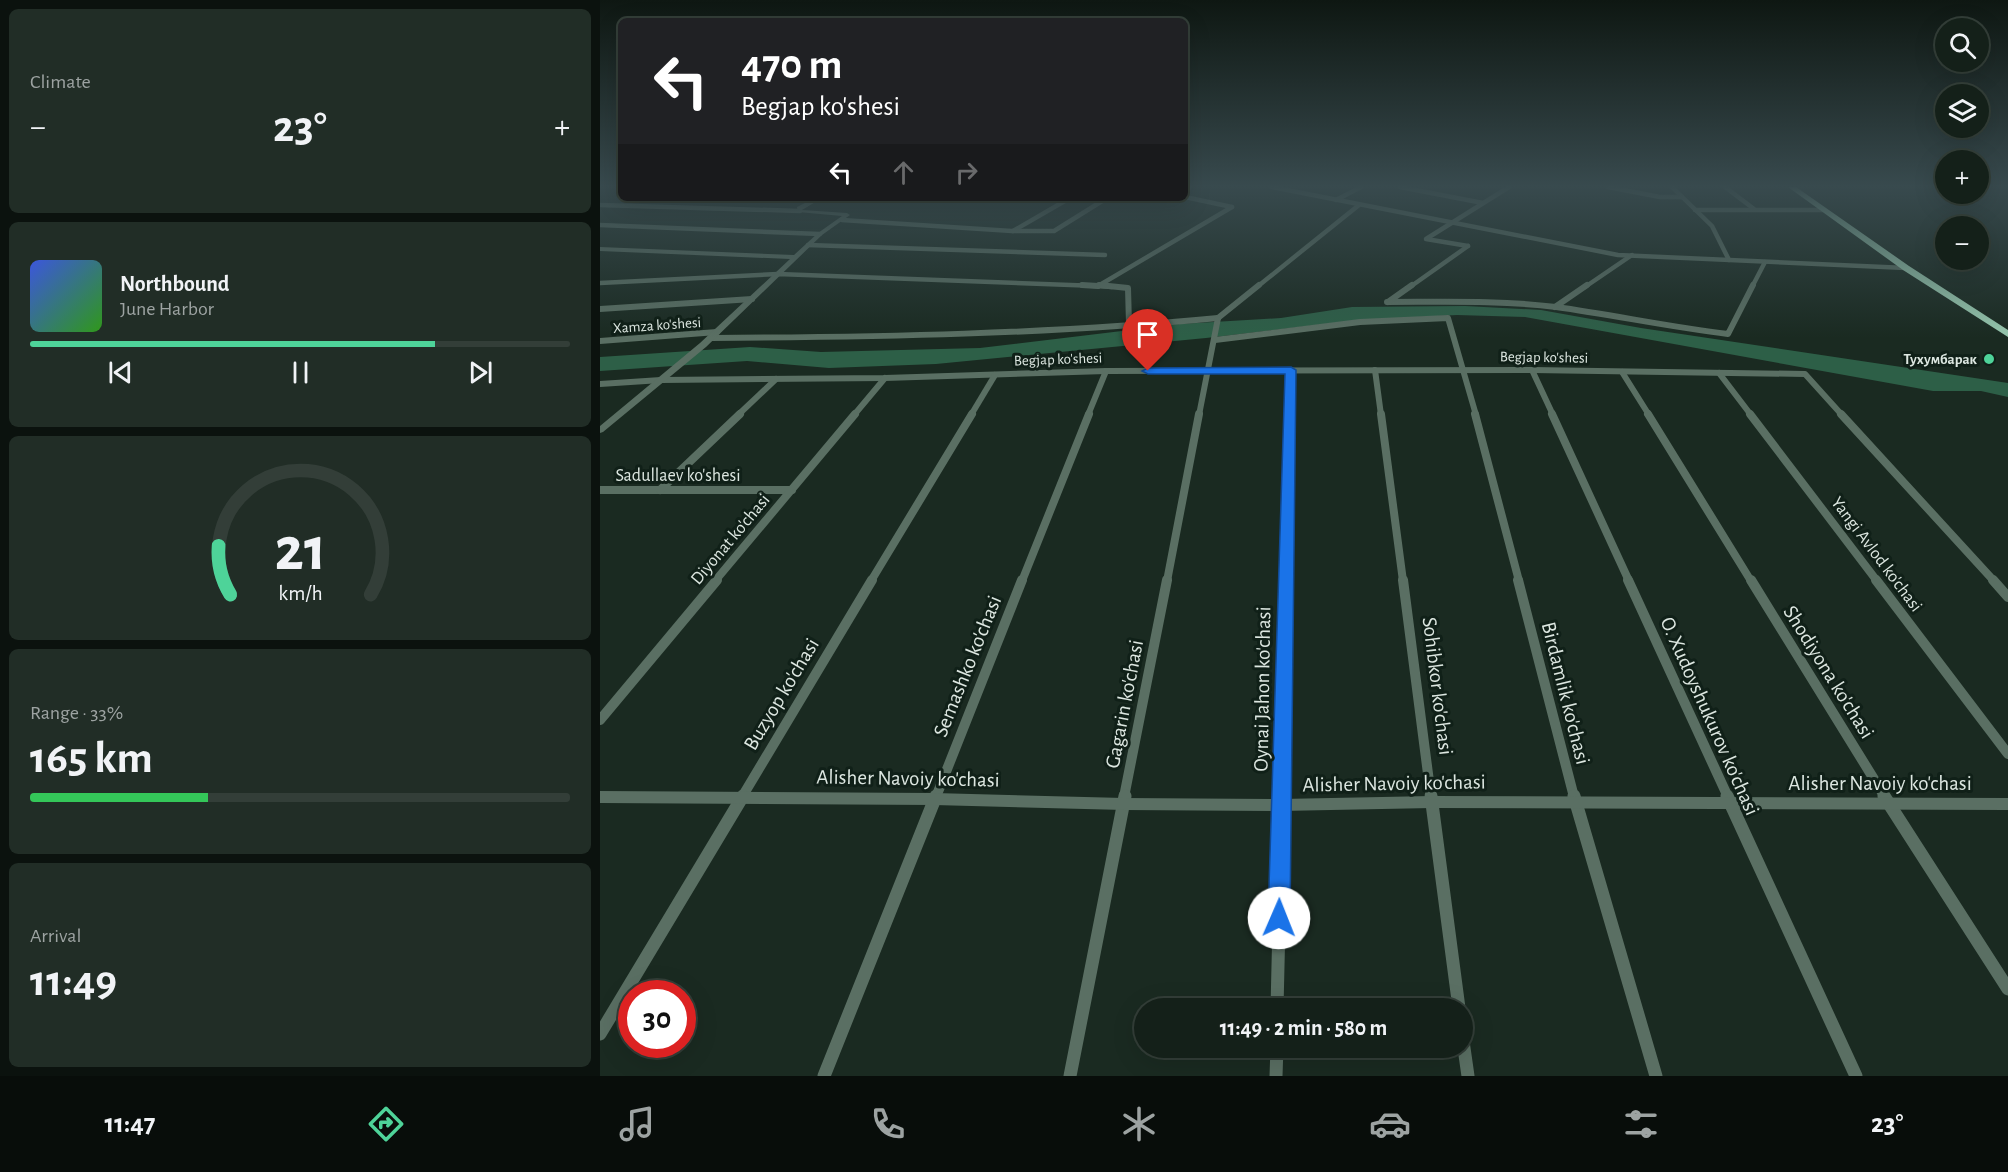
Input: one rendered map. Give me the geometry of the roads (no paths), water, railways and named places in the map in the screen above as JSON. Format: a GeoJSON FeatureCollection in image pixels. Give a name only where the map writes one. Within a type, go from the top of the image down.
{"type":"FeatureCollection","features":[{"type":"Feature","properties":{"kind":"highway"},"geometry":{"type":"LineString","coordinates":[[1863,237],[2008,334]]}},
{"type":"Feature","properties":{"kind":"street"},"geometry":{"type":"LineString","coordinates":[[600,430],[711,338],[816,237]]}},
{"type":"Feature","properties":{"kind":"street"},"geometry":{"type":"LineString","coordinates":[[1098,286],[1181,237]]}},
{"type":"Feature","properties":{"kind":"street"},"geometry":{"type":"LineString","coordinates":[[711,338],[857,337],[1218,320],[1320,237]]}},
{"type":"Feature","properties":{"kind":"street"},"geometry":{"type":"LineString","coordinates":[[1429,237],[1426,239],[1468,246],[1387,302],[1477,302],[1555,307],[1661,326],[1728,334],[1765,262]]}},
{"type":"Feature","properties":{"kind":"street"},"geometry":{"type":"LineString","coordinates":[[1525,237],[1618,255],[1906,267]]}},
{"type":"Feature","properties":{"kind":"street"},"geometry":{"type":"LineString","coordinates":[[1718,237],[1729,260]]}},
{"type":"Feature","properties":{"kind":"street"},"geometry":{"type":"LineString","coordinates":[[808,245],[1105,255]]}},
{"type":"Feature","properties":{"kind":"street"},"geometry":{"type":"LineString","coordinates":[[600,249],[796,257]]}},
{"type":"Feature","properties":{"kind":"street"},"geometry":{"type":"LineString","coordinates":[[1555,307],[1632,255]]}},
{"type":"Feature","properties":{"kind":"street"},"geometry":{"type":"LineString","coordinates":[[600,283],[778,274],[1128,288],[1129,324]]}},
{"type":"Feature","properties":{"kind":"street"},"geometry":{"type":"LineString","coordinates":[[600,309],[752,299]]}},
{"type":"Feature","properties":{"kind":"street","name":"Birdamlik ko'chasi"},"geometry":{"type":"LineString","coordinates":[[1216,339],[1369,321],[1448,318],[1464,370],[1576,803],[1656,1076]]}},
{"type":"Feature","properties":{"kind":"street","name":"Gagarin ko'chasi"},"geometry":{"type":"LineString","coordinates":[[1070,1076],[1218,320]]}},
{"type":"Feature","properties":{"kind":"street","name":"Xamza ko'shesi"},"geometry":{"type":"LineString","coordinates":[[600,341],[717,332]]}},
{"type":"Feature","properties":{"kind":"street","name":"Oynai Jahon ko'chasi"},"geometry":{"type":"LineString","coordinates":[[1277,998],[1291,370]]}},
{"type":"Feature","properties":{"kind":"street","name":"Sohibkor ko'chasi"},"geometry":{"type":"LineString","coordinates":[[1375,370],[1458,998]]}},
{"type":"Feature","properties":{"kind":"street","name":"Begjap ko'shesi"},"geometry":{"type":"LineString","coordinates":[[600,384],[662,380],[885,378],[1106,371],[1532,370],[1805,374]]}},
{"type":"Feature","properties":{"kind":"street","name":"O. Xudoyshukurov ko'chasi"},"geometry":{"type":"LineString","coordinates":[[1532,370],[1856,1076]]}},
{"type":"Feature","properties":{"kind":"street","name":"Semashko ko'chasi"},"geometry":{"type":"LineString","coordinates":[[824,1076],[1106,371]]}},
{"type":"Feature","properties":{"kind":"street","name":"Shodiyona ko'chasi"},"geometry":{"type":"LineString","coordinates":[[1622,372],[1889,804],[2008,989]]}},
{"type":"Feature","properties":{"kind":"street","name":"Yangi Avlod ko'chasi"},"geometry":{"type":"LineString","coordinates":[[1719,373],[2008,754]]}},
{"type":"Feature","properties":{"kind":"street"},"geometry":{"type":"LineString","coordinates":[[1805,374],[2008,597]]}},
{"type":"Feature","properties":{"kind":"street","name":"Buzyop ko'chasi"},"geometry":{"type":"LineString","coordinates":[[600,1034],[995,375]]}},
{"type":"Feature","properties":{"kind":"street","name":"Diyonat ko'chasi"},"geometry":{"type":"LineString","coordinates":[[600,720],[885,378]]}},
{"type":"Feature","properties":{"kind":"street"},"geometry":{"type":"LineString","coordinates":[[660,490],[776,379]]}},
{"type":"Feature","properties":{"kind":"street","name":"Sadullaev ko'shesi"},"geometry":{"type":"LineString","coordinates":[[600,490],[792,490]]}},
{"type":"Feature","properties":{"kind":"street","name":"Alisher Navoiy ko'chasi"},"geometry":{"type":"LineString","coordinates":[[600,797],[934,799],[1281,805],[1432,801],[2008,804]]}},
{"type":"Feature","properties":{"kind":"street"},"geometry":{"type":"LineString","coordinates":[[1276,1076],[1277,1058]]}},
{"type":"Feature","properties":{"kind":"street"},"geometry":{"type":"LineString","coordinates":[[1465,1058],[1468,1076]]}},
{"type":"Feature","properties":{"kind":"place","name":"Тухумбарак"},"geometry":{"type":"Point","coordinates":[1989,359]}}]}
